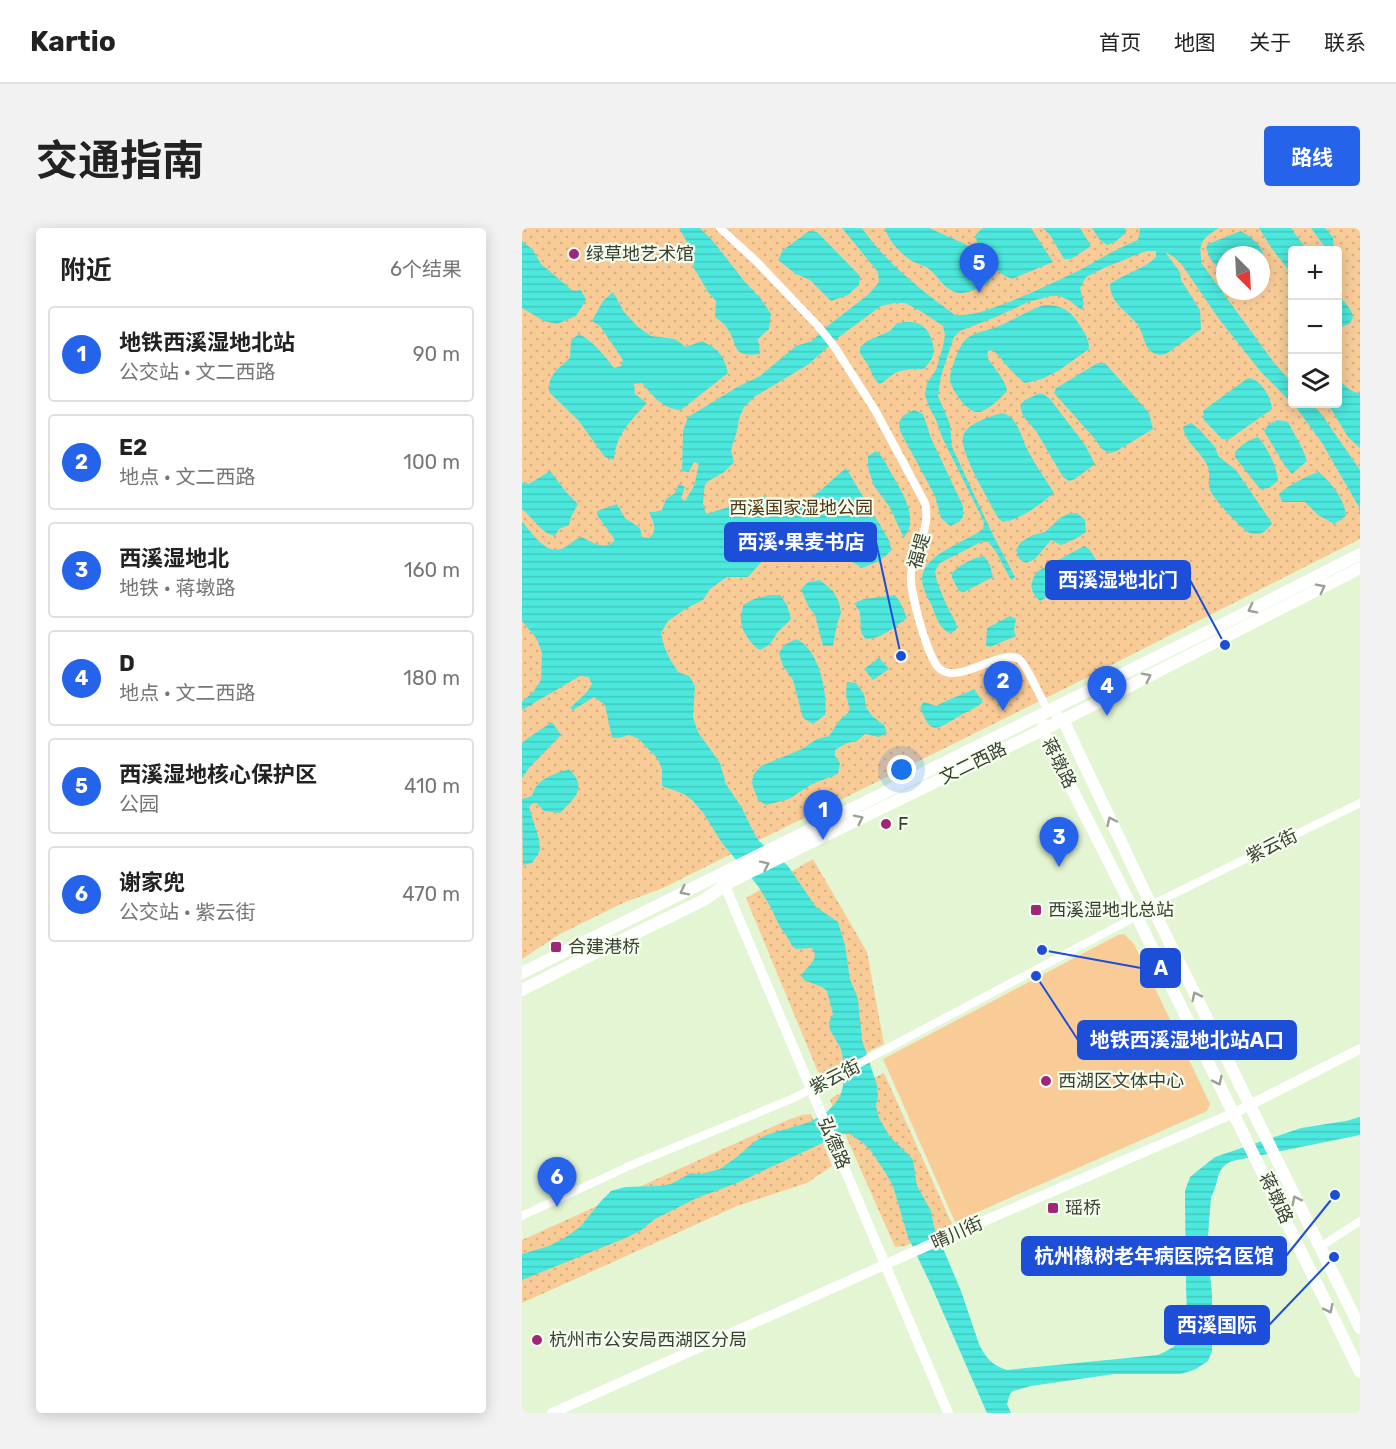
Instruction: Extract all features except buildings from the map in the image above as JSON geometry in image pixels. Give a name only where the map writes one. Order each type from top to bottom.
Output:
[{"type":"main road","name":"文二西路","points":[[740,871],[778,845],[1360,554]]},
{"type":"main road","name":"文二西路","points":[[522,973],[722,879],[788,854],[1063,720],[1360,568]]},
{"type":"main road","name":"蒋墩路","points":[[1360,1328],[1151,905],[1063,720],[1048,711],[1042,730],[1137,916],[1360,1372]]},
{"type":"main road","name":"文二西路","points":[[522,990],[704,900],[722,879]]},
{"type":"street","name":"福堤","points":[[720,228],[757,262],[834,346],[875,410],[925,503],[926,528],[911,575],[913,597],[936,666],[943,672],[954,675],[1009,657],[1018,659],[1026,668],[1048,711]]},
{"type":"street","name":"紫云街","points":[[1151,905],[1360,803]]},
{"type":"street","name":"弘德路","points":[[722,879],[948,1413]]},
{"type":"street","name":"紫云街","points":[[522,1216],[629,1166],[794,1098],[1137,916]]},
{"type":"street","name":"晴川街","points":[[552,1413],[947,1237],[1234,1113],[1360,1049]]},
{"type":"street","points":[[1320,1247],[1360,1221]]},
{"type":"green space","name":"西溪国家湿地公园","points":[[522,228],[1360,228],[1360,539],[663,888],[623,903],[560,934],[522,959]]},
{"type":"green space","points":[[813,859],[867,952],[884,1044],[823,1074],[818,1072],[746,898]]},
{"type":"green space","name":"西湖区文体中心","points":[[1124,934],[1134,944],[1210,1104],[1207,1111],[955,1222],[883,1059],[1118,935]]},
{"type":"green space","points":[[884,1073],[952,1224],[905,1246],[895,1247],[830,1100]]},
{"type":"green space","points":[[811,1114],[832,1166],[807,1183],[737,1206],[522,1303],[522,1240],[783,1122]]},
{"type":"water","points":[[679,228],[700,228],[761,299],[771,314],[769,329],[758,339],[760,354],[750,355],[739,352],[730,333],[715,317],[716,301],[694,268],[692,251]]},
{"type":"water","points":[[842,228],[862,228],[882,253],[930,296],[955,315],[968,315],[1004,304],[1080,270],[1138,240],[1139,228],[1219,228],[1202,242],[1200,251],[1202,264],[1216,283],[1216,300],[1228,300],[1288,378],[1288,399],[1261,372],[1219,319],[1182,265],[1165,252],[1180,272],[1181,280],[1200,310],[1201,329],[1166,354],[1157,355],[1149,350],[1135,321],[1113,297],[1110,284],[1151,261],[1156,257],[1156,251],[1146,251],[1086,277],[1080,288],[1084,304],[1081,310],[1069,300],[1051,296],[1028,302],[960,331],[954,337],[941,376],[938,396],[950,424],[952,447],[1015,577],[1011,580],[995,550],[988,542],[981,542],[940,563],[935,571],[937,582],[957,627],[955,631],[949,633],[938,621],[924,589],[922,579],[924,570],[937,556],[983,529],[984,522],[942,437],[925,395],[927,383],[936,370],[943,346],[945,335],[943,326],[905,303],[881,306],[839,337],[809,364],[754,397],[744,407],[731,450],[734,462],[724,472],[705,483],[703,503],[706,514],[765,496],[779,515],[792,515],[846,468],[890,542],[891,551],[879,561],[862,568],[829,548],[810,530],[800,526],[789,531],[787,545],[764,559],[748,577],[727,577],[710,589],[703,600],[668,621],[661,633],[664,646],[678,672],[689,676],[695,686],[693,717],[698,732],[720,763],[726,784],[742,808],[759,841],[788,866],[816,907],[838,922],[845,945],[850,979],[858,999],[862,1040],[877,1085],[876,1106],[879,1118],[890,1137],[913,1160],[917,1186],[931,1211],[934,1227],[961,1291],[979,1344],[994,1363],[1007,1370],[1158,1355],[1172,1348],[1183,1336],[1186,1324],[1185,1191],[1190,1177],[1215,1157],[1301,1128],[1360,1117],[1360,1135],[1232,1161],[1222,1168],[1211,1197],[1206,1262],[1212,1294],[1212,1351],[1208,1361],[1196,1369],[1181,1374],[1114,1374],[1031,1386],[1010,1394],[1007,1404],[1011,1413],[987,1413],[908,1237],[893,1186],[871,1151],[850,1134],[842,1134],[737,1183],[697,1198],[655,1219],[628,1237],[522,1280],[522,1254],[549,1246],[566,1237],[580,1227],[611,1191],[625,1187],[671,1184],[691,1173],[701,1174],[720,1169],[766,1135],[810,1122],[828,1111],[841,1094],[843,1059],[841,1049],[830,1030],[829,1022],[833,1014],[827,991],[804,980],[801,976],[814,960],[812,948],[796,949],[792,946],[758,886],[722,843],[704,814],[684,794],[662,786],[662,769],[657,758],[639,739],[629,735],[612,738],[605,705],[594,697],[573,710],[570,708],[592,684],[589,677],[580,676],[522,710],[522,702],[534,691],[541,680],[542,653],[537,639],[522,621],[522,522],[539,541],[555,550],[582,537],[599,545],[608,545],[615,540],[597,515],[597,511],[617,504],[625,518],[640,528],[642,537],[650,538],[654,528],[649,512],[662,510],[666,499],[675,493],[679,484],[685,487],[681,498],[685,501],[694,486],[699,464],[694,462],[689,472],[682,471],[683,431],[688,417],[760,376],[796,346],[812,341],[869,294],[879,282],[878,272]]},
{"type":"water","points":[[885,228],[929,228],[965,244],[985,268],[990,282],[967,292],[959,293],[950,290],[929,269],[912,261],[899,251]]},
{"type":"water","points":[[983,228],[1031,228],[1053,262],[1012,279],[1005,276],[991,264],[980,249],[976,234]]},
{"type":"water","points":[[1043,228],[1080,228],[1091,246],[1071,259],[1064,259],[1050,235]]},
{"type":"water","points":[[1092,228],[1125,228],[1126,233],[1107,245],[1100,240]]},
{"type":"water","points":[[1259,228],[1291,228],[1304,246],[1288,246],[1288,269]]},
{"type":"water","points":[[1311,228],[1325,228],[1333,237],[1334,246],[1324,246]]},
{"type":"water","points":[[809,231],[817,232],[860,276],[859,285],[848,295],[831,301],[810,280],[796,274],[778,260],[783,250]]},
{"type":"water","points":[[1241,231],[1259,246],[1216,246],[1216,265],[1206,248],[1208,244]]},
{"type":"water","points":[[522,241],[533,250],[541,264],[573,291],[581,290],[586,300],[576,316],[557,324],[544,321],[522,308]]},
{"type":"water","points":[[613,292],[624,312],[638,327],[651,336],[675,339],[686,347],[702,341],[720,353],[728,373],[681,410],[664,404],[654,397],[642,383],[634,384],[635,394],[647,403],[621,436],[614,460],[605,457],[578,420],[549,392],[552,376],[570,358],[571,340],[579,334],[594,345],[614,368],[621,366],[623,360],[600,326],[592,321],[603,301]]},
{"type":"water","points":[[1342,299],[1352,314],[1353,318],[1349,324],[1342,327]]},
{"type":"water","points":[[1044,305],[1056,306],[1070,313],[1086,335],[1089,349],[1058,371],[1042,379],[1025,383],[993,350],[988,351],[987,357],[1002,378],[1007,391],[986,409],[978,412],[969,409],[956,394],[950,379],[955,359],[965,340]]},
{"type":"water","points":[[897,323],[918,323],[924,327],[933,344],[933,356],[924,369],[899,372],[879,384],[860,353],[860,347],[867,341],[890,331]]},
{"type":"water","points":[[1098,363],[1105,363],[1149,413],[1153,429],[1115,452],[1108,453],[1101,448],[1054,393],[1056,388]]},
{"type":"water","points":[[1248,378],[1253,379],[1264,389],[1270,399],[1272,409],[1228,440],[1222,439],[1204,420],[1203,411]]},
{"type":"water","points":[[1342,383],[1350,390],[1360,394],[1360,448],[1348,437],[1329,408],[1342,408]]},
{"type":"water","points":[[1038,394],[1043,394],[1050,399],[1085,445],[1095,464],[1075,479],[1069,481],[1063,477],[1036,431],[1023,416],[1020,405]]},
{"type":"water","points":[[1296,408],[1316,408],[1360,470],[1360,515],[1359,507],[1322,443]]},
{"type":"water","points":[[914,410],[923,414],[931,438],[963,506],[963,517],[959,522],[950,526],[941,518],[935,496],[900,431],[899,422],[904,415]]},
{"type":"water","points":[[1003,413],[1015,422],[1029,453],[1054,493],[1024,515],[1003,522],[998,518],[970,465],[963,436],[965,431],[974,424]]},
{"type":"water","points":[[1278,420],[1288,422],[1307,461],[1292,474],[1264,431],[1269,424]]},
{"type":"water","points":[[1191,423],[1215,447],[1219,457],[1236,470],[1272,523],[1264,532],[1249,533],[1212,494],[1209,487],[1208,467],[1184,433],[1183,427]]},
{"type":"water","points":[[1258,437],[1276,469],[1278,481],[1269,488],[1260,489],[1235,457],[1235,452],[1240,447]]},
{"type":"water","points":[[876,451],[884,460],[907,503],[910,525],[904,538],[889,506],[874,486],[868,468],[868,456]]},
{"type":"water","points":[[550,471],[578,504],[569,525],[559,529],[555,536],[541,529],[522,509],[522,481],[529,484]]},
{"type":"water","points":[[1319,472],[1337,492],[1345,510],[1346,516],[1334,524],[1318,515],[1305,502],[1282,502],[1279,494],[1298,481]]},
{"type":"water","points":[[1077,513],[1085,520],[1086,532],[1061,545],[1051,540],[1035,559],[1026,563],[1019,559],[1016,550],[1021,542],[1033,535],[1045,532],[1060,518]]},
{"type":"water","points":[[1084,546],[1089,549],[1101,567],[1040,601],[1031,586],[1038,571]]},
{"type":"water","points":[[984,556],[990,565],[993,577],[964,592],[959,591],[952,578],[952,573],[967,562]]},
{"type":"water","points":[[820,580],[833,591],[839,602],[841,613],[833,646],[823,646],[815,615],[808,606],[801,589],[808,582]]},
{"type":"water","points":[[780,595],[787,605],[791,619],[767,646],[760,650],[746,635],[741,614],[743,605],[754,599]]},
{"type":"water","points":[[895,595],[907,618],[883,635],[866,639],[861,633],[860,612],[854,603],[864,599]]},
{"type":"water","points":[[1010,616],[1016,619],[1014,630],[1016,636],[990,647],[986,645],[987,628]]},
{"type":"water","points":[[796,639],[810,650],[824,687],[825,715],[813,724],[803,718],[793,680],[783,666],[779,653],[784,645]]},
{"type":"water","points":[[879,658],[889,669],[873,680],[864,669]]},
{"type":"water","points":[[847,682],[856,683],[864,694],[866,707],[872,716],[884,725],[887,733],[879,737],[865,734],[857,741],[847,743],[835,750],[835,756],[840,763],[838,774],[812,784],[789,799],[766,805],[758,800],[752,784],[753,775],[761,766],[802,749],[817,739],[829,736],[839,721],[850,711],[846,695]]},
{"type":"water","points":[[974,689],[983,702],[939,727],[934,728],[927,723],[920,707],[924,702],[937,706]]},
{"type":"water","points":[[552,722],[561,735],[522,778],[522,743]]},
{"type":"water","points":[[569,769],[578,782],[577,792],[560,813],[544,811],[536,803],[529,807],[539,839],[540,851],[532,863],[523,865],[522,799],[532,796],[537,785],[546,778]]},
{"type":"place","name":"绿草地艺术馆","points":[[574,254]]},
{"type":"place","name":"西溪湿地核心保护区","points":[[979,293]]},
{"type":"place","name":"西溪湿地北门","points":[[1225,645]]},
{"type":"place","name":"西溪·果麦书店","points":[[901,656]]},
{"type":"place","name":"E2","points":[[1003,711]]},
{"type":"place","name":"D","points":[[1107,716]]},
{"type":"place","name":"F","points":[[886,824]]},
{"type":"place","name":"地铁西溪湿地北站","points":[[823,840]]},
{"type":"place","name":"西溪湿地北","points":[[1059,867]]},
{"type":"place","name":"西溪湿地北总站","points":[[1036,910]]},
{"type":"place","name":"合建港桥","points":[[556,947]]},
{"type":"place","name":"A","points":[[1042,950]]},
{"type":"place","name":"地铁西溪湿地北站A口","points":[[1036,976]]},
{"type":"place","name":"西湖区文体中心","points":[[1046,1081]]},
{"type":"place","name":"杭州橡树老年病医院名医馆","points":[[1335,1195]]},
{"type":"place","name":"谢家兜","points":[[557,1207]]},
{"type":"place","name":"瑶桥","points":[[1053,1208]]},
{"type":"place","name":"西溪国际","points":[[1334,1257]]},
{"type":"place","name":"杭州市公安局西湖区分局","points":[[537,1340]]}]
